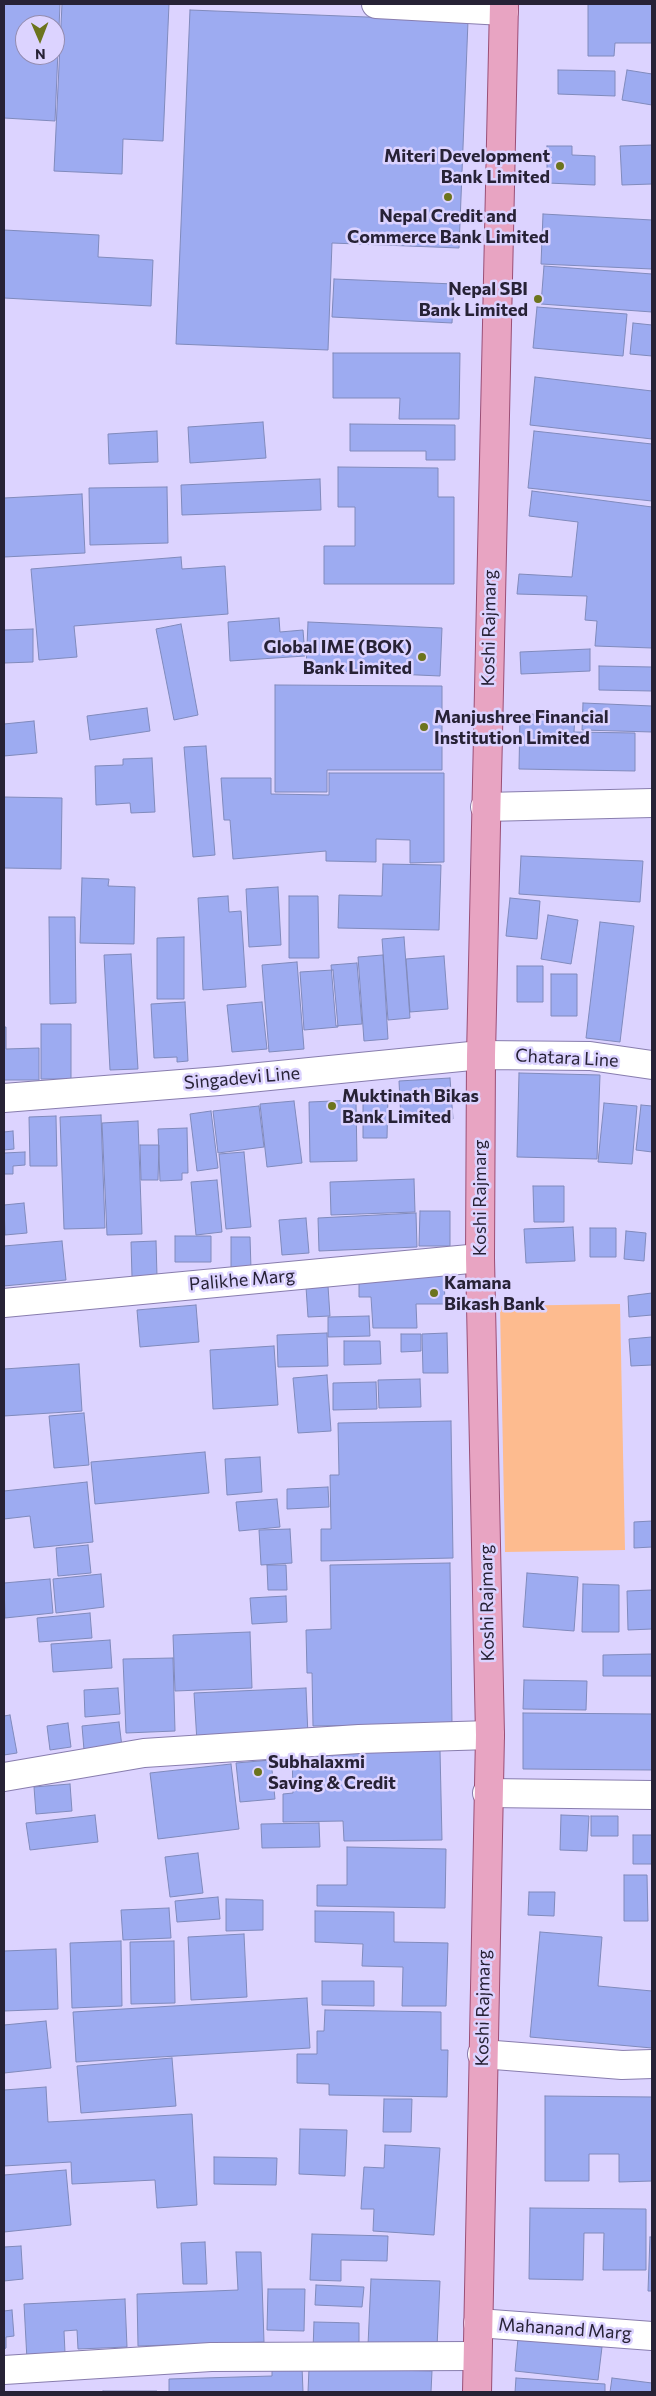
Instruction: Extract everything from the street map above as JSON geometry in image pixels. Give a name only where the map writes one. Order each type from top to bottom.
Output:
[{"type":"main road","name":"Koshi Rajmarg","points":[[477,2392],[487,1793],[490,1735],[480,1258],[481,1055],[504,7]]},
{"type":"street","points":[[376,4],[504,7]]},
{"type":"street","points":[[485,807],[652,803]]},
{"type":"street","name":"Chatara Line","points":[[481,1055],[590,1056],[652,1065]]},
{"type":"street","name":"Singadevi Line","points":[[4,1098],[219,1081],[481,1055]]},
{"type":"street","name":"Palikhe Marg","points":[[4,1303],[480,1258]]},
{"type":"street","points":[[4,1777],[144,1753],[359,1739],[490,1735]]},
{"type":"street","points":[[487,1793],[652,1795]]},
{"type":"street","points":[[482,2054],[622,2065],[652,2064]]},
{"type":"street","name":"Mahanand Marg","points":[[478,2323],[652,2336]]},
{"type":"street","points":[[4,2370],[211,2357],[477,2356]]},
{"type":"shaded area","points":[[620,1304],[625,1550],[505,1552],[500,1306]]},
{"type":"building","points":[[4,4],[60,4],[60,15],[15,15],[15,65],[57,65],[55,121],[4,118]]},
{"type":"building","points":[[62,4],[169,4],[163,141],[123,139],[122,174],[54,171],[59,65],[65,65],[65,15],[61,15]]},
{"type":"building","points":[[588,4],[652,4],[652,43],[615,43],[614,56],[588,56]]},
{"type":"building","points":[[190,10],[468,21],[459,248],[332,243],[328,350],[176,344]]},
{"type":"building","points":[[558,70],[615,71],[615,96],[558,94]]},
{"type":"building","points":[[627,70],[652,74],[652,105],[622,100]]},
{"type":"building","points":[[652,145],[652,184],[622,185],[620,146]]},
{"type":"building","points":[[547,146],[572,146],[572,155],[595,156],[595,185],[547,183]]},
{"type":"building","points":[[543,214],[652,220],[652,269],[541,264]]},
{"type":"building","points":[[4,230],[99,235],[98,257],[153,260],[151,306],[4,298]]},
{"type":"building","points":[[544,266],[652,274],[652,312],[541,304]]},
{"type":"building","points":[[334,279],[454,284],[452,323],[332,317]]},
{"type":"building","points":[[537,307],[627,314],[623,356],[533,348]]},
{"type":"building","points":[[633,323],[652,325],[652,356],[630,354]]},
{"type":"building","points":[[333,353],[460,353],[459,419],[399,419],[400,398],[333,398]]},
{"type":"building","points":[[535,377],[652,391],[652,439],[530,425]]},
{"type":"building","points":[[263,422],[266,458],[190,463],[188,427]]},
{"type":"building","points":[[350,424],[455,425],[455,460],[426,460],[426,451],[350,451]]},
{"type":"building","points":[[157,431],[158,462],[109,464],[108,434]]},
{"type":"building","points":[[534,431],[652,444],[652,501],[528,488]]},
{"type":"building","points":[[338,467],[438,468],[438,497],[454,497],[454,584],[324,584],[324,546],[355,546],[355,507],[338,507]]},
{"type":"building","points":[[320,479],[321,510],[182,515],[181,485]]},
{"type":"building","points":[[167,487],[168,543],[90,545],[89,488]]},
{"type":"building","points":[[532,491],[652,507],[652,648],[595,646],[597,621],[585,620],[587,596],[517,594],[519,574],[572,577],[578,522],[529,516]]},
{"type":"building","points":[[82,494],[85,553],[4,557],[4,498]]},
{"type":"building","points":[[181,557],[182,569],[225,566],[228,614],[74,626],[77,657],[39,660],[31,569]]},
{"type":"building","points":[[279,618],[280,632],[303,630],[305,656],[230,661],[228,622]]},
{"type":"building","points":[[308,622],[442,628],[440,676],[306,670]]},
{"type":"building","points":[[181,624],[198,715],[174,720],[156,629]]},
{"type":"building","points":[[33,629],[33,662],[4,663],[4,630]]},
{"type":"building","points":[[590,649],[590,671],[521,674],[520,652]]},
{"type":"building","points":[[599,666],[652,667],[652,691],[599,690]]},
{"type":"building","points":[[275,685],[442,686],[442,770],[327,770],[327,792],[275,792]]},
{"type":"building","points":[[583,703],[652,706],[652,732],[582,730]]},
{"type":"building","points":[[147,708],[150,731],[90,740],[87,716]]},
{"type":"building","points":[[520,714],[575,715],[574,732],[635,733],[635,771],[519,769]]},
{"type":"building","points":[[34,721],[37,753],[4,756],[4,724]]},
{"type":"building","points":[[206,746],[215,855],[193,857],[184,747]]},
{"type":"building","points":[[152,758],[155,812],[131,813],[130,803],[96,805],[95,766],[123,765],[123,759]]},
{"type":"building","points":[[329,773],[444,773],[444,862],[410,863],[410,840],[376,839],[376,862],[326,861],[326,851],[233,859],[230,820],[224,820],[221,778],[271,778],[271,794],[329,795]]},
{"type":"building","points":[[4,797],[62,798],[61,869],[4,868]]},
{"type":"building","points":[[521,856],[643,861],[640,902],[519,894]]},
{"type":"building","points":[[383,864],[441,865],[439,930],[338,928],[339,895],[382,896]]},
{"type":"building","points":[[82,878],[109,879],[108,886],[135,887],[134,944],[80,943]]},
{"type":"building","points":[[278,887],[281,945],[249,947],[246,889]]},
{"type":"building","points":[[228,896],[229,912],[241,911],[246,987],[203,990],[198,898]]},
{"type":"building","points":[[289,896],[318,896],[319,958],[289,958]]},
{"type":"building","points":[[510,898],[540,901],[537,939],[506,936]]},
{"type":"building","points":[[548,915],[578,920],[571,964],[541,959]]},
{"type":"building","points":[[49,917],[75,917],[76,1003],[50,1004]]},
{"type":"building","points":[[600,922],[634,926],[620,1042],[586,1038]]},
{"type":"building","points":[[184,937],[184,999],[157,999],[157,938]]},
{"type":"building","points":[[404,937],[410,1018],[388,1020],[382,939]]},
{"type":"building","points":[[131,954],[138,1069],[110,1070],[104,955]]},
{"type":"building","points":[[383,955],[388,1039],[364,1041],[358,957]]},
{"type":"building","points":[[444,956],[448,1009],[410,1012],[406,959]]},
{"type":"building","points":[[297,962],[304,1049],[269,1052],[262,965]]},
{"type":"building","points":[[357,963],[362,1024],[336,1026],[331,965]]},
{"type":"building","points":[[517,966],[543,966],[543,1002],[517,1002]]},
{"type":"building","points":[[333,970],[338,1027],[304,1030],[300,972]]},
{"type":"building","points":[[551,974],[577,974],[577,1016],[551,1016]]},
{"type":"building","points":[[185,1002],[188,1061],[177,1062],[177,1057],[154,1058],[151,1004]]},
{"type":"building","points":[[262,1002],[267,1049],[232,1052],[227,1005]]},
{"type":"building","points":[[41,1024],[71,1024],[71,1079],[41,1079]]},
{"type":"building","points":[[4,1027],[6,1027],[6,1049],[39,1048],[39,1080],[4,1080]]},
{"type":"building","points":[[519,1073],[600,1075],[597,1159],[517,1157]]},
{"type":"building","points":[[450,1078],[453,1119],[401,1121],[399,1081]]},
{"type":"building","points":[[363,1097],[388,1097],[387,1138],[363,1138]]},
{"type":"building","points":[[356,1100],[357,1161],[310,1162],[309,1102]]},
{"type":"building","points":[[294,1101],[302,1163],[267,1167],[260,1104]]},
{"type":"building","points":[[604,1103],[637,1106],[632,1164],[598,1162]]},
{"type":"building","points":[[641,1105],[652,1106],[652,1152],[636,1150]]},
{"type":"building","points":[[259,1106],[264,1147],[218,1153],[213,1111]]},
{"type":"building","points":[[211,1111],[218,1168],[197,1171],[190,1114]]},
{"type":"building","points":[[101,1115],[105,1228],[64,1229],[60,1117]]},
{"type":"building","points":[[56,1116],[57,1166],[30,1166],[29,1117]]},
{"type":"building","points":[[138,1121],[142,1234],[107,1235],[102,1123]]},
{"type":"building","points":[[187,1128],[188,1173],[182,1173],[182,1180],[160,1181],[158,1129]]},
{"type":"building","points":[[13,1131],[14,1149],[4,1150],[4,1132]]},
{"type":"building","points":[[140,1145],[159,1145],[158,1180],[141,1180]]},
{"type":"building","points":[[25,1152],[25,1165],[13,1166],[13,1174],[4,1174],[4,1153]]},
{"type":"building","points":[[244,1152],[251,1227],[226,1229],[219,1154]]},
{"type":"building","points":[[414,1179],[415,1212],[331,1215],[330,1182]]},
{"type":"building","points":[[217,1180],[222,1232],[196,1235],[191,1182]]},
{"type":"building","points":[[533,1186],[564,1186],[564,1222],[534,1222]]},
{"type":"building","points":[[24,1203],[27,1233],[5,1235],[4,1205]]},
{"type":"building","points":[[420,1211],[450,1211],[450,1246],[419,1246]]},
{"type":"building","points":[[416,1213],[417,1247],[319,1251],[318,1218]]},
{"type":"building","points":[[306,1218],[309,1253],[282,1255],[279,1220]]},
{"type":"building","points":[[573,1227],[575,1261],[526,1263],[524,1229]]},
{"type":"building","points":[[590,1228],[616,1228],[616,1257],[590,1257]]},
{"type":"building","points":[[626,1231],[646,1233],[644,1261],[624,1259]]},
{"type":"building","points":[[175,1236],[211,1236],[211,1262],[175,1262]]},
{"type":"building","points":[[231,1237],[250,1237],[251,1269],[231,1270]]},
{"type":"building","points":[[62,1241],[66,1280],[4,1286],[4,1246]]},
{"type":"building","points":[[156,1241],[157,1276],[132,1277],[131,1242]]},
{"type":"building","points":[[444,1273],[445,1304],[416,1304],[417,1328],[373,1328],[371,1297],[359,1297],[359,1275]]},
{"type":"building","points":[[328,1286],[330,1316],[308,1317],[306,1287]]},
{"type":"building","points":[[652,1293],[652,1315],[629,1317],[628,1296]]},
{"type":"building","points":[[196,1305],[199,1342],[140,1347],[137,1310]]},
{"type":"building","points":[[369,1316],[370,1336],[328,1337],[328,1317]]},
{"type":"building","points":[[327,1333],[328,1366],[278,1367],[277,1335]]},
{"type":"building","points":[[447,1333],[448,1373],[423,1373],[422,1334]]},
{"type":"building","points":[[401,1334],[421,1334],[421,1351],[401,1352]]},
{"type":"building","points":[[652,1337],[652,1365],[631,1366],[629,1339]]},
{"type":"building","points":[[344,1341],[380,1341],[381,1364],[344,1365]]},
{"type":"building","points":[[274,1346],[278,1405],[213,1409],[210,1350]]},
{"type":"building","points":[[79,1364],[82,1411],[4,1416],[4,1369]]},
{"type":"building","points":[[327,1375],[331,1431],[298,1433],[293,1378]]},
{"type":"building","points":[[420,1379],[421,1407],[379,1408],[378,1380]]},
{"type":"building","points":[[376,1382],[377,1409],[333,1410],[333,1383]]},
{"type":"building","points":[[84,1413],[89,1465],[54,1468],[49,1416]]},
{"type":"building","points":[[451,1421],[453,1558],[321,1561],[321,1529],[331,1529],[330,1475],[339,1475],[338,1423]]},
{"type":"building","points":[[205,1452],[209,1493],[95,1504],[91,1462]]},
{"type":"building","points":[[260,1457],[262,1492],[227,1495],[225,1459]]},
{"type":"building","points":[[87,1482],[93,1542],[34,1548],[30,1516],[4,1519],[4,1491]]},
{"type":"building","points":[[328,1487],[329,1507],[287,1509],[287,1489]]},
{"type":"building","points":[[277,1499],[280,1527],[239,1531],[236,1502]]},
{"type":"building","points":[[652,1521],[652,1547],[634,1548],[634,1522]]},
{"type":"building","points":[[290,1529],[292,1563],[261,1565],[259,1530]]},
{"type":"building","points":[[88,1545],[91,1573],[58,1576],[56,1548]]},
{"type":"building","points":[[450,1563],[452,1724],[313,1726],[312,1673],[307,1673],[306,1630],[331,1629],[330,1565]]},
{"type":"building","points":[[267,1565],[286,1565],[287,1590],[268,1590]]},
{"type":"building","points":[[527,1573],[578,1577],[574,1631],[523,1627]]},
{"type":"building","points":[[101,1574],[104,1607],[56,1613],[53,1579]]},
{"type":"building","points":[[50,1579],[53,1613],[5,1618],[4,1583]]},
{"type":"building","points":[[583,1584],[619,1585],[619,1632],[582,1632]]},
{"type":"building","points":[[652,1590],[652,1629],[628,1630],[627,1591]]},
{"type":"building","points":[[286,1596],[287,1622],[252,1624],[250,1598]]},
{"type":"building","points":[[90,1613],[92,1638],[39,1642],[37,1618]]},
{"type":"building","points":[[250,1632],[252,1688],[175,1691],[173,1635]]},
{"type":"building","points":[[110,1640],[112,1668],[53,1672],[51,1644]]},
{"type":"building","points":[[652,1654],[652,1676],[603,1676],[603,1655]]},
{"type":"building","points":[[173,1658],[175,1731],[126,1733],[123,1659]]},
{"type":"building","points":[[524,1680],[587,1681],[586,1710],[523,1709]]},
{"type":"building","points":[[118,1688],[120,1714],[85,1717],[84,1690]]},
{"type":"building","points":[[306,1688],[308,1736],[197,1742],[194,1693]]},
{"type":"building","points":[[523,1713],[652,1714],[652,1770],[523,1769]]},
{"type":"building","points":[[10,1715],[17,1753],[4,1755],[4,1716]]},
{"type":"building","points":[[119,1722],[122,1747],[84,1750],[82,1726]]},
{"type":"building","points":[[68,1723],[71,1747],[50,1750],[47,1726]]},
{"type":"building","points":[[440,1750],[442,1840],[344,1841],[343,1821],[283,1822],[283,1794],[293,1793],[292,1753]]},
{"type":"building","points":[[271,1760],[275,1799],[240,1802],[236,1763]]},
{"type":"building","points":[[231,1764],[239,1829],[158,1839],[150,1773]]},
{"type":"building","points":[[70,1784],[72,1811],[36,1814],[34,1787]]},
{"type":"building","points":[[95,1815],[98,1842],[30,1850],[26,1823]]},
{"type":"building","points":[[561,1815],[589,1816],[587,1851],[560,1850]]},
{"type":"building","points":[[591,1816],[618,1816],[618,1836],[591,1836]]},
{"type":"building","points":[[319,1823],[320,1847],[262,1848],[261,1824]]},
{"type":"building","points":[[633,1835],[652,1835],[652,1864],[633,1864]]},
{"type":"building","points":[[347,1847],[446,1849],[445,1908],[317,1906],[317,1885],[347,1885]]},
{"type":"building","points":[[198,1853],[203,1893],[170,1897],[165,1857]]},
{"type":"building","points":[[624,1875],[647,1875],[648,1921],[624,1921]]},
{"type":"building","points":[[529,1892],[555,1892],[554,1916],[528,1915]]},
{"type":"building","points":[[218,1897],[220,1919],[177,1922],[175,1901]]},
{"type":"building","points":[[226,1899],[263,1900],[263,1930],[226,1931]]},
{"type":"building","points":[[169,1908],[171,1938],[123,1940],[121,1910]]},
{"type":"building","points":[[315,1911],[394,1912],[394,1942],[448,1943],[446,2006],[402,2006],[403,1967],[362,1966],[363,1944],[315,1942]]},
{"type":"building","points":[[540,1932],[602,1937],[598,1986],[652,1991],[652,2048],[530,2037]]},
{"type":"building","points":[[244,1934],[247,1997],[191,2000],[188,1937]]},
{"type":"building","points":[[121,1941],[122,2006],[72,2008],[70,1943]]},
{"type":"building","points":[[174,1941],[175,2003],[131,2004],[130,1942]]},
{"type":"building","points":[[56,1949],[58,2009],[4,2011],[4,1951]]},
{"type":"building","points":[[322,1981],[374,1981],[374,2006],[322,2005]]},
{"type":"building","points":[[307,1998],[310,2048],[76,2062],[73,2012]]},
{"type":"building","points":[[325,2010],[441,2012],[441,2050],[448,2050],[447,2097],[329,2095],[329,2084],[297,2083],[297,2054],[317,2054],[317,2031],[324,2031]]},
{"type":"building","points":[[46,2021],[51,2068],[4,2073],[4,2025]]},
{"type":"building","points":[[172,2058],[176,2106],[81,2113],[77,2066]]},
{"type":"building","points":[[46,2087],[48,2122],[192,2114],[197,2205],[157,2208],[155,2180],[72,2184],[71,2162],[4,2166],[4,2090]]},
{"type":"building","points":[[545,2096],[652,2097],[652,2181],[619,2182],[619,2154],[589,2154],[589,2181],[545,2181]]},
{"type":"building","points":[[384,2099],[412,2099],[411,2132],[383,2132]]},
{"type":"building","points":[[300,2129],[347,2130],[345,2176],[299,2174]]},
{"type":"building","points":[[385,2145],[440,2148],[434,2235],[373,2231],[374,2209],[361,2209],[364,2167],[384,2168]]},
{"type":"building","points":[[214,2157],[277,2158],[276,2185],[214,2184]]},
{"type":"building","points":[[66,2170],[71,2225],[4,2232],[4,2175]]},
{"type":"building","points":[[530,2208],[646,2209],[646,2270],[603,2270],[604,2233],[584,2233],[583,2280],[529,2279]]},
{"type":"building","points":[[312,2234],[388,2236],[387,2261],[341,2260],[341,2281],[310,2280]]},
{"type":"building","points":[[650,2237],[652,2237],[652,2291],[648,2291]]},
{"type":"building","points":[[205,2242],[207,2284],[183,2284],[181,2243]]},
{"type":"building","points":[[21,2246],[23,2279],[4,2281],[4,2247]]},
{"type":"building","points":[[236,2252],[261,2252],[264,2342],[138,2346],[137,2294],[238,2290]]},
{"type":"building","points":[[371,2279],[440,2281],[437,2347],[368,2345]]},
{"type":"building","points":[[316,2285],[364,2287],[362,2307],[315,2305]]},
{"type":"building","points":[[268,2289],[305,2289],[304,2331],[267,2330]]},
{"type":"building","points":[[125,2299],[127,2347],[78,2349],[77,2330],[64,2331],[65,2353],[27,2360],[24,2304]]},
{"type":"building","points":[[12,2310],[14,2336],[6,2337],[6,2348],[4,2349],[4,2311]]},
{"type":"building","points":[[314,2322],[359,2323],[359,2351],[313,2350]]},
{"type":"building","points":[[518,2338],[602,2347],[598,2380],[515,2371]]},
{"type":"building","points":[[272,2366],[302,2366],[303,2392],[169,2392],[169,2379],[272,2376]]},
{"type":"building","points":[[309,2368],[432,2371],[431,2392],[308,2392]]},
{"type":"building","points":[[516,2378],[605,2384],[605,2392],[515,2392]]},
{"type":"building","points":[[612,2378],[652,2383],[652,2392],[610,2392]]},
{"type":"building","points":[[157,2391],[157,2392],[103,2392]]},
{"type":"place","name":"Miteri Development Bank Limited","points":[[560,166]]},
{"type":"place","name":"Nepal Credit and Commerce Bank Limited","points":[[448,197]]},
{"type":"place","name":"Nepal SBI Bank Limited","points":[[538,299]]},
{"type":"place","name":"Global IME (BOK) Bank Limited","points":[[422,657]]},
{"type":"place","name":"Manjushree Financial Institution Limited","points":[[424,727]]},
{"type":"place","name":"Muktinath Bikas Bank Limited","points":[[332,1106]]},
{"type":"place","name":"Kamana Bikash Bank","points":[[434,1293]]},
{"type":"place","name":"Subhalaxmi Saving & Credit","points":[[258,1772]]}]
